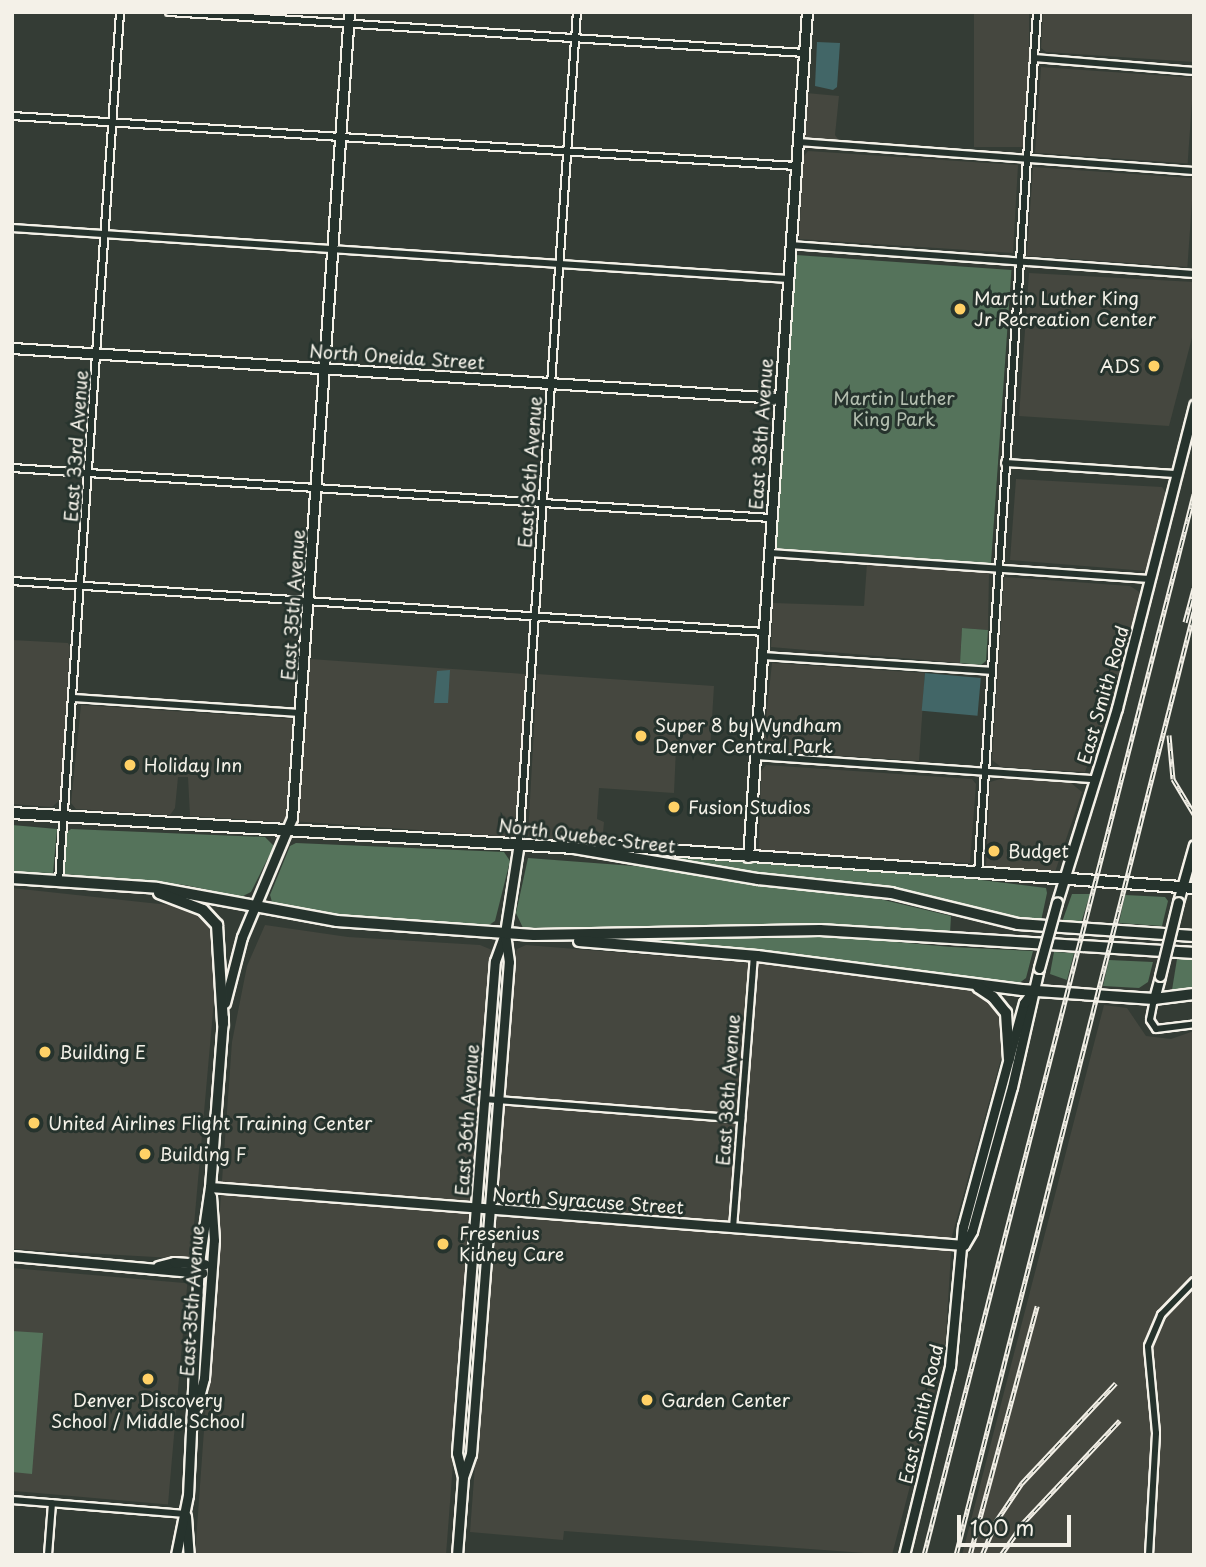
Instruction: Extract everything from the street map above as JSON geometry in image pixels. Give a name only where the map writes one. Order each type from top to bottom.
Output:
[{"type":"main road","name":"North Quebec Street","points":[[12,813],[574,848],[758,879],[891,893],[1018,924],[1194,936]]},
{"type":"main road","points":[[574,848],[607,845],[748,858],[1188,888]]},
{"type":"main road","points":[[12,878],[143,887],[337,921],[754,955],[1033,991],[1154,999],[1194,995]]},
{"type":"main road","points":[[143,887],[203,910],[216,925],[223,1024]]},
{"type":"main road","points":[[534,935],[820,930],[1194,953]]},
{"type":"main road","points":[[969,984],[993,996],[1006,1013],[1009,1059]]},
{"type":"street","name":"East 33rd Avenue","points":[[59,881],[120,12]]},
{"type":"street","points":[[169,12],[801,53]]},
{"type":"street","name":"East 35th Avenue","points":[[176,1555],[186,1514],[194,1415],[192,1375],[199,1268],[210,1187],[223,1024],[231,971],[254,907],[288,830],[301,713],[349,12]]},
{"type":"street","name":"East 36th Avenue","points":[[463,1477],[457,1453],[484,1099],[495,961],[505,933],[519,843],[578,12]]},
{"type":"street","name":"East 38th Avenue","points":[[748,858],[798,142],[801,53],[807,12]]},
{"type":"street","points":[[978,874],[1037,12]]},
{"type":"street","points":[[1034,58],[1194,71]]},
{"type":"street","points":[[12,116],[796,166]]},
{"type":"street","points":[[798,142],[1194,171]]},
{"type":"street","points":[[12,228],[788,279]]},
{"type":"street","points":[[790,245],[1194,274]]},
{"type":"street","name":"North Oneida Street","points":[[12,348],[779,398]]},
{"type":"street","name":"East Smith Road","points":[[964,1245],[972,1231],[1012,1087],[1039,968],[1063,880],[1096,779],[1194,405]]},
{"type":"street","points":[[1005,463],[1177,474]]},
{"type":"street","points":[[12,468],[772,517]]},
{"type":"street","points":[[769,553],[1150,579]]},
{"type":"street","points":[[12,581],[764,632]]},
{"type":"street","points":[[762,656],[991,671]]},
{"type":"street","points":[[73,698],[301,713]]},
{"type":"street","points":[[755,756],[1096,779]]},
{"type":"street","points":[[1193,851],[1188,888],[1178,902],[1150,1020],[1161,1031],[1194,1024]]},
{"type":"street","name":"East 36th Avenue","points":[[457,1555],[463,1477],[471,1454],[490,1209],[509,962],[505,933]]},
{"type":"street","name":"East 38th Avenue","points":[[733,1227],[754,955]]},
{"type":"street","name":"East Smith Road","points":[[903,1552],[949,1375],[966,1216],[1024,1003],[1033,991]]},
{"type":"street","points":[[484,1099],[741,1119]]},
{"type":"street","name":"East 35th Avenue","points":[[194,1415],[204,1378],[212,1269],[210,1187]]},
{"type":"street","name":"North Syracuse Street","points":[[210,1187],[964,1245]]},
{"type":"street","points":[[12,1256],[212,1269]]},
{"type":"street","points":[[1149,1555],[1156,1433],[1149,1339],[1161,1315],[1194,1281]]},
{"type":"street","points":[[12,1500],[186,1514]]},
{"type":"street","points":[[48,1555],[52,1503]]},
{"type":"street","name":"East 35th Avenue","points":[[186,1514],[190,1555]]},
{"type":"shaded area","points":[[974,12],[1029,12],[1029,147],[974,147]]},
{"type":"shaded area","points":[[1043,12],[1194,12],[1194,62],[1046,52],[1041,48]]},
{"type":"shaded area","points":[[1041,67],[1194,78],[1188,163],[1035,153]]},
{"type":"shaded area","points":[[806,93],[839,96],[835,135],[840,142],[805,138]]},
{"type":"shaded area","points":[[808,151],[1018,165],[1013,253],[799,239],[803,157]]},
{"type":"shaded area","points":[[1033,167],[1194,178],[1187,267],[1027,256]]},
{"type":"shaded area","points":[[1029,273],[1194,282],[1194,330],[1169,426],[1019,416]]},
{"type":"shaded area","points":[[1016,479],[1162,487],[1166,493],[1146,571],[1010,560]]},
{"type":"shaded area","points":[[867,563],[989,573],[988,630],[962,628],[960,663],[771,647],[773,603],[864,606]]},
{"type":"shaded area","points":[[1004,577],[1130,586],[1141,593],[1116,688],[1085,772],[1001,767],[992,760]]},
{"type":"shaded area","points":[[12,640],[68,643],[70,647],[60,800],[52,807],[12,804]]},
{"type":"shaded area","points":[[310,659],[526,674],[515,837],[299,822]]},
{"type":"shaded area","points":[[772,663],[925,673],[919,761],[767,751],[763,745]]},
{"type":"shaded area","points":[[537,674],[714,686],[710,751],[676,748],[674,793],[599,788],[597,819],[604,822],[602,844],[528,836]]},
{"type":"shaded area","points":[[81,705],[293,719],[288,816],[283,822],[190,816],[188,777],[178,777],[175,808],[170,815],[76,809],[71,803]]},
{"type":"shaded area","points":[[766,765],[972,779],[976,784],[970,863],[759,853],[761,771]]},
{"type":"shaded area","points":[[1007,777],[1071,783],[1082,792],[1055,872],[986,866],[990,782]]},
{"type":"shaded area","name":"United Airlines Flight Training Center","points":[[12,888],[187,907],[213,922],[218,955],[191,1259],[12,1249]]},
{"type":"shaded area","points":[[265,925],[348,937],[480,945],[492,950],[446,1555],[195,1555],[232,1042],[247,966]]},
{"type":"shaded area","points":[[526,945],[762,964],[972,989],[1003,1013],[1002,1055],[952,1236],[945,1352],[892,1555],[564,1531],[563,1540],[470,1532],[513,958],[517,949]]},
{"type":"shaded area","points":[[1104,1005],[1127,1008],[1146,1036],[1171,1039],[1194,1031],[1194,1555],[962,1555]]},
{"type":"shaded area","points":[[12,1268],[187,1283],[168,1504],[12,1491]]},
{"type":"green space","name":"Martin Luther King Park","points":[[796,255],[1011,270],[991,563],[775,548]]},
{"type":"green space","points":[[962,628],[988,630],[986,661],[981,665],[960,663]]},
{"type":"green space","points":[[12,825],[57,829],[53,873],[12,872]]},
{"type":"green space","points":[[71,829],[265,837],[274,846],[251,892],[241,897],[185,885],[64,874],[67,832]]},
{"type":"green space","points":[[296,843],[504,852],[510,861],[495,921],[489,925],[347,916],[272,902],[270,895],[290,846]]},
{"type":"green space","points":[[672,857],[973,879],[1046,888],[1047,893],[1041,921],[981,911],[894,887],[738,870]]},
{"type":"green space","points":[[528,858],[660,868],[745,884],[867,896],[951,916],[950,933],[808,924],[523,928],[516,913]]},
{"type":"green space","points":[[1072,894],[1090,894],[1081,923],[1062,922]]},
{"type":"green space","points":[[1125,895],[1165,897],[1168,901],[1162,926],[1119,923]]},
{"type":"green space","points":[[830,936],[1033,951],[1026,978],[1018,984],[627,940]]},
{"type":"green space","points":[[1054,952],[1074,953],[1067,980],[1050,974]]},
{"type":"green space","points":[[1177,959],[1194,959],[1194,989],[1172,990]]},
{"type":"green space","points":[[1109,960],[1153,962],[1148,982],[1139,988],[1103,986]]},
{"type":"green space","points":[[12,1331],[43,1333],[32,1474],[12,1472]]},
{"type":"water","points":[[817,42],[840,43],[837,87],[833,90],[815,86]]},
{"type":"water","points":[[450,670],[448,703],[434,703],[437,671]]},
{"type":"water","points":[[925,673],[981,678],[977,716],[922,711]]},
{"type":"railway","points":[[924,1555],[1194,494]]},
{"type":"railway","points":[[1185,622],[1194,588]]},
{"type":"railway","points":[[956,1555],[1194,612]]},
{"type":"railway","points":[[1169,735],[1173,779],[1194,814]]},
{"type":"railway","points":[[970,1555],[1037,1306]]},
{"type":"railway","points":[[982,1555],[997,1520],[1022,1483],[1116,1383]]},
{"type":"railway","points":[[1001,1555],[1023,1523],[1120,1420]]},
{"type":"place","name":"Martin Luther King Jr Recreation Center","points":[[960,309]]},
{"type":"place","name":"ADS","points":[[1154,366]]},
{"type":"place","name":"Super 8 by Wyndham Denver Central Park","points":[[641,736]]},
{"type":"place","name":"Holiday Inn","points":[[130,765]]},
{"type":"place","name":"Fusion Studios","points":[[674,807]]},
{"type":"place","name":"Budget","points":[[994,851]]},
{"type":"place","name":"Building E","points":[[45,1052]]},
{"type":"place","name":"United Airlines Flight Training Center","points":[[34,1123]]},
{"type":"place","name":"Building F","points":[[145,1154]]},
{"type":"place","name":"Fresenius Kidney Care","points":[[443,1244]]},
{"type":"place","name":"Denver Discovery School / Middle School","points":[[148,1379]]},
{"type":"place","name":"Garden Center","points":[[647,1400]]}]
